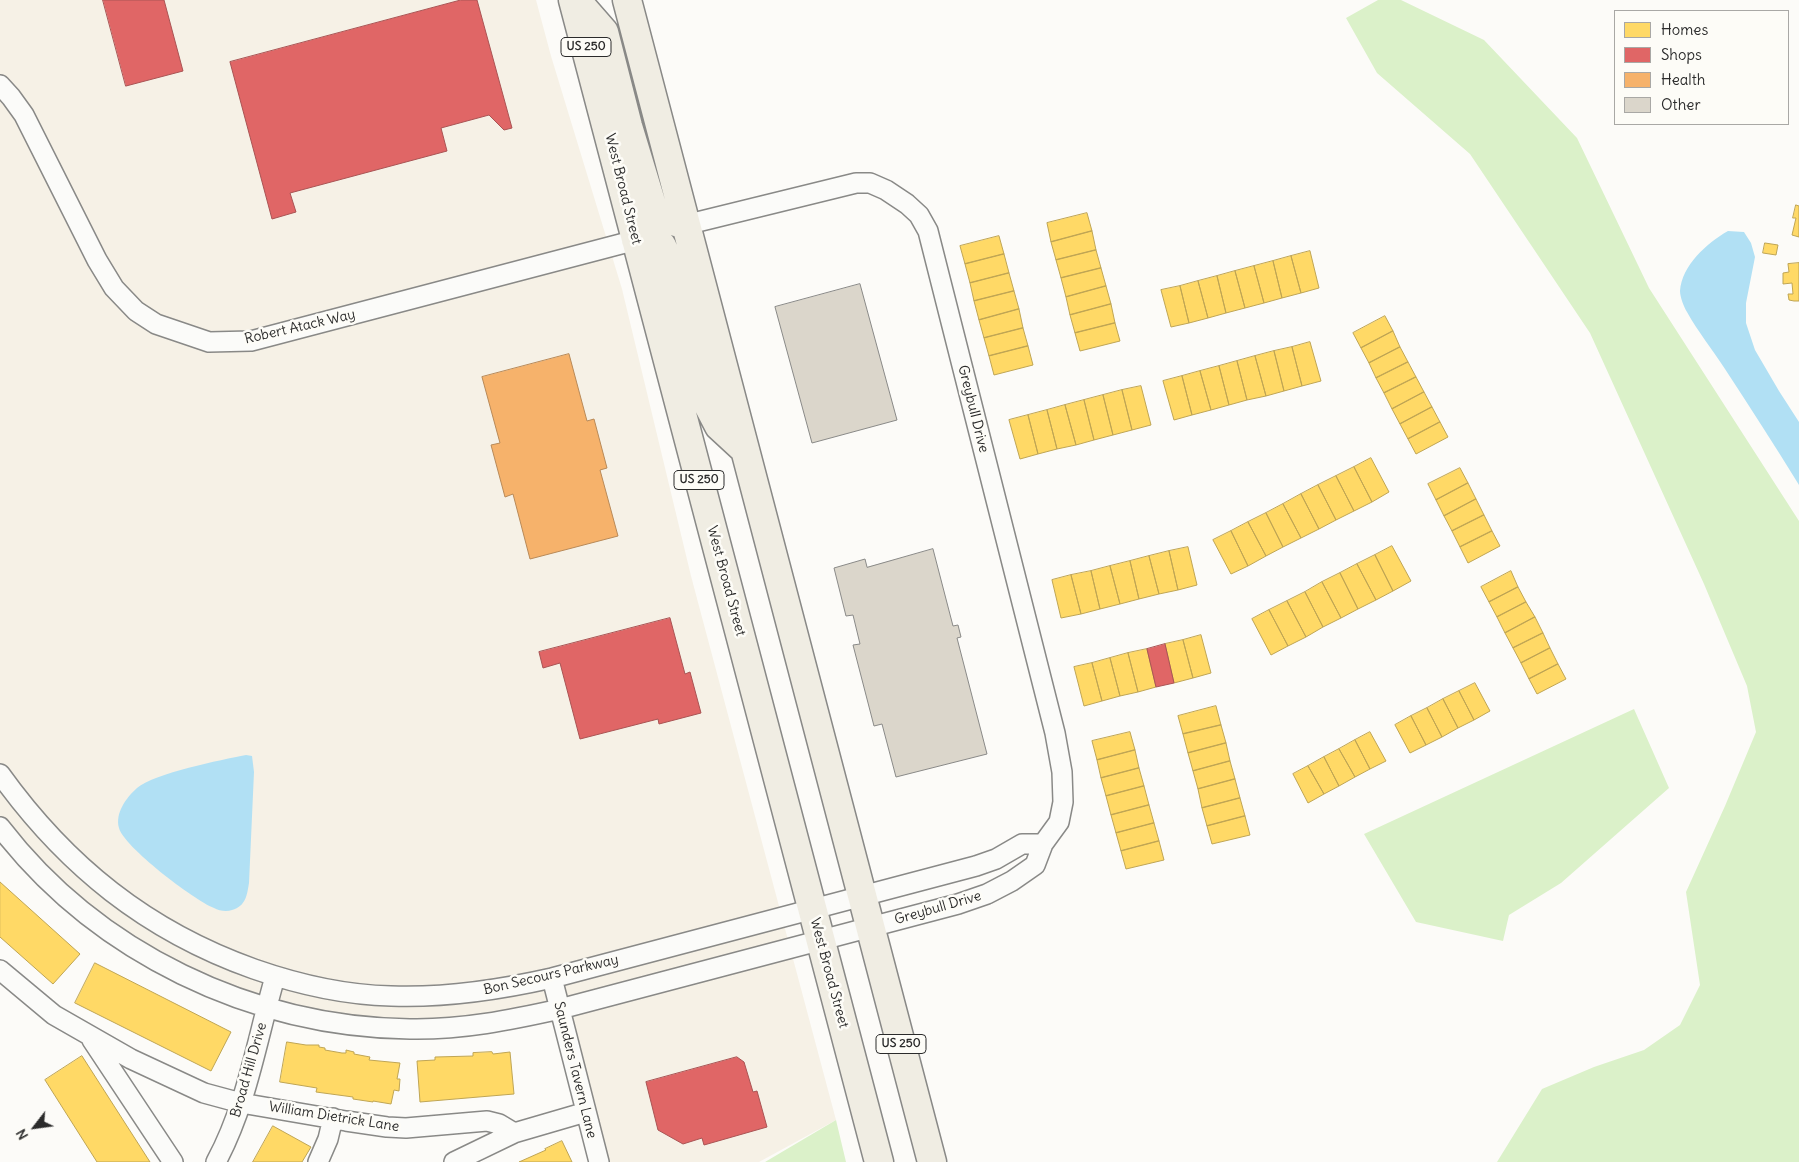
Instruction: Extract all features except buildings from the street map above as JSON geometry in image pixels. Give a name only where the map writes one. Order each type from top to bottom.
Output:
[{"type":"main road","points":[[575,0],[604,32],[628,126],[655,215],[685,225]]},
{"type":"main road","name":"West Broad Street","points":[[575,0],[636,240],[879,1162]]},
{"type":"main road","name":"US 250","points":[[627,0],[932,1162]]},
{"type":"main road","points":[[636,240],[655,240],[662,246],[667,257],[708,403],[719,426],[745,450]]},
{"type":"street","name":"Robert Atack Way","points":[[0,85],[24,115],[97,260],[114,288],[136,311],[156,324],[209,342],[251,341],[636,240]]},
{"type":"street","name":"Greybull Drive","points":[[685,225],[856,183],[870,184],[886,190],[919,215],[928,232],[1055,733],[1062,772],[1063,802],[1059,822],[1043,844],[1035,865],[1012,881],[987,894],[958,904],[820,940]]},
{"type":"street","name":"Bon Secours Parkway","points":[[0,774],[22,804],[58,845],[104,887],[150,920],[205,950],[276,977],[322,988],[389,996],[426,996],[464,994],[514,986],[552,978],[862,896]]},
{"type":"street","points":[[0,827],[20,854],[69,901],[122,940],[149,957],[189,978],[228,995],[266,1008],[349,1025],[411,1029],[446,1028],[521,1018],[820,940]]},
{"type":"street","points":[[862,896],[976,866],[996,859],[1022,844],[1043,844]]},
{"type":"street","name":"William Dietrick Lane","points":[[0,970],[54,1015],[131,1059],[204,1093],[241,1103],[370,1125],[406,1128],[487,1121],[499,1124],[514,1133]]},
{"type":"street","name":"Broad Hill Drive","points":[[216,1162],[241,1103],[276,977]]},
{"type":"street","name":"Saunders Tavern Lane","points":[[552,978],[599,1162]]},
{"type":"street","points":[[89,1036],[173,1162]]},
{"type":"street","points":[[454,1162],[514,1133],[586,1112]]},
{"type":"street","points":[[318,1162],[328,1139],[333,1118]]},
{"type":"shaded area","points":[[0,0],[536,0],[551,56],[622,289],[691,576],[836,1120],[759,1162],[604,1162],[561,1009],[411,1028],[281,1011],[142,951],[0,827]]},
{"type":"green space","points":[[1378,0],[1401,0],[1484,40],[1577,138],[1649,288],[1799,521],[1799,1162],[1497,1162],[1542,1089],[1594,1067],[1644,1050],[1680,1025],[1700,985],[1686,892],[1756,732],[1747,686],[1704,584],[1590,333],[1470,154],[1377,73],[1346,18]]},
{"type":"green space","points":[[1634,709],[1669,788],[1561,883],[1509,915],[1503,941],[1416,922],[1364,834]]},
{"type":"green space","points":[[836,1120],[846,1162],[765,1162]]},
{"type":"water","points":[[1728,231],[1744,232],[1751,243],[1755,257],[1746,303],[1746,323],[1755,350],[1799,422],[1799,485],[1691,319],[1681,299],[1680,291],[1685,272],[1704,248]]},
{"type":"water","points":[[246,755],[252,756],[254,772],[249,883],[243,903],[230,911],[223,911],[191,895],[146,860],[124,837],[118,822],[122,806],[129,796],[146,782],[173,772]]}]
